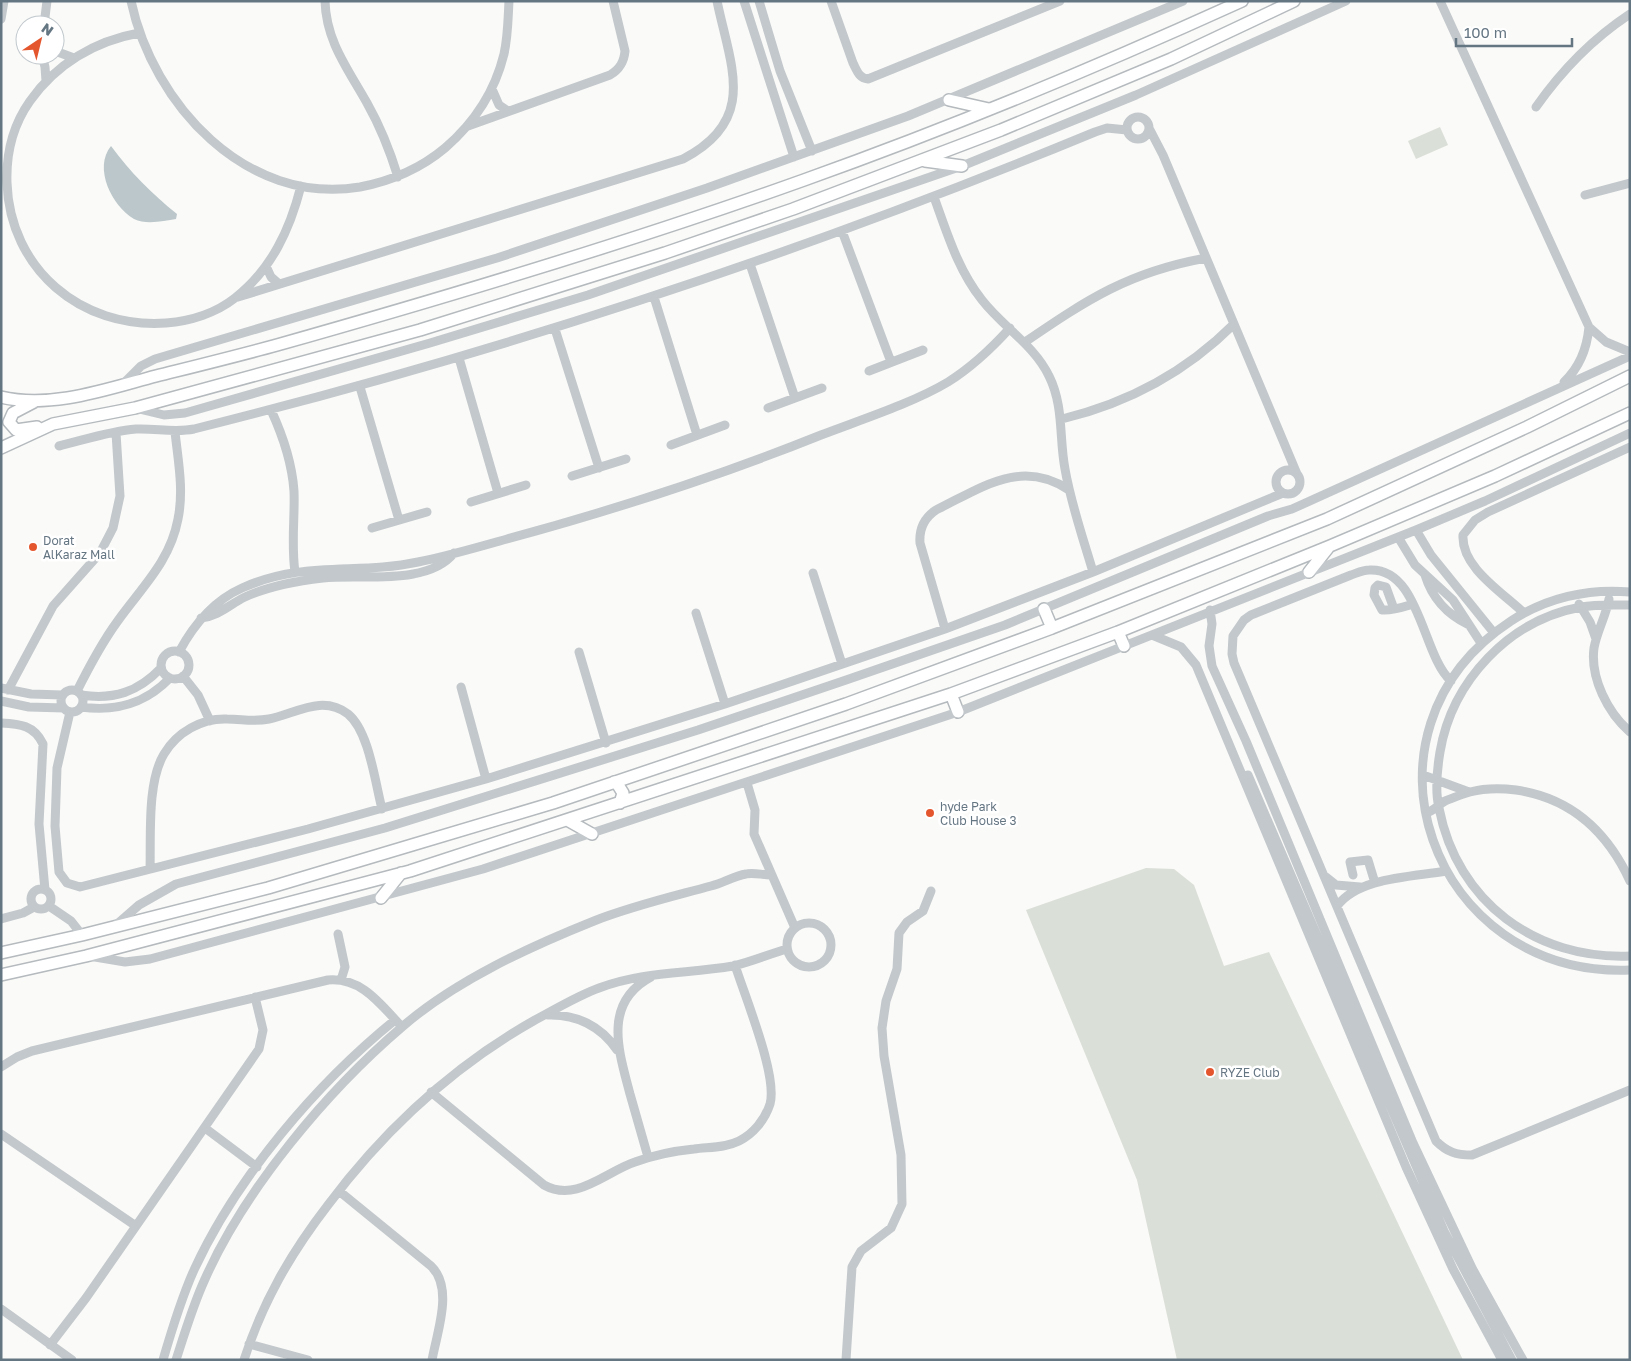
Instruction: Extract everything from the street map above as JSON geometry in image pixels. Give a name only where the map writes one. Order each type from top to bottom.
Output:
[{"type":"main road","points":[[1,397],[35,402],[60,399],[121,386],[457,294],[545,266],[806,180],[989,109],[1145,45],[1242,1]]},
{"type":"main road","points":[[35,402],[13,412],[9,419],[10,426],[20,430],[135,408],[420,330],[530,297],[665,254],[923,161],[1171,59],[1294,1]]},
{"type":"main road","points":[[949,100],[989,109]]},
{"type":"main road","points":[[923,161],[962,166]]},
{"type":"main road","points":[[1,953],[82,935],[268,888],[553,803],[846,704],[1052,628],[1327,519],[1527,428],[1630,376]]},
{"type":"main road","points":[[1,974],[86,956],[401,873],[951,694],[1118,632],[1330,546],[1495,476],[1630,413]]},
{"type":"main road","points":[[1,448],[53,424]]},
{"type":"main road","points":[[1309,572],[1330,546]]},
{"type":"main road","points":[[1044,609],[1052,628]]},
{"type":"main road","points":[[1118,632],[1124,646]]},
{"type":"main road","points":[[951,694],[958,712]]},
{"type":"main road","points":[[644,772],[639,781],[645,795]]},
{"type":"main road","points":[[614,782],[618,784],[623,793],[620,802]]},
{"type":"main road","points":[[567,820],[592,834]]},
{"type":"main road","points":[[381,898],[401,873]]},
{"type":"street","points":[[1,19],[4,1]]},
{"type":"street","points":[[45,15],[47,1]]},
{"type":"street","points":[[131,1],[147,55],[166,88],[200,130],[217,145],[256,170],[277,180],[301,186],[350,188],[398,177],[437,154],[468,126],[492,90],[504,54],[509,1]]},
{"type":"street","points":[[325,1],[329,30],[338,55],[376,120],[398,177]]},
{"type":"street","points":[[468,126],[617,71],[624,58],[625,51],[613,1]]},
{"type":"street","points":[[236,297],[637,174],[683,159],[696,152],[708,143],[721,127],[731,107],[734,93],[733,64],[717,1]]},
{"type":"street","points":[[744,1],[794,157]]},
{"type":"street","points":[[759,1],[780,71],[812,151]]},
{"type":"street","points":[[831,1],[853,64],[863,78],[868,79],[1060,1]]},
{"type":"street","points":[[121,386],[141,366],[154,358],[497,258],[812,151],[949,100],[1183,1]]},
{"type":"street","points":[[135,408],[164,415],[185,414],[430,343],[659,272],[962,166],[1136,95],[1346,1]]},
{"type":"street","points":[[1440,2],[1589,327],[1606,342],[1630,352]]},
{"type":"street","points":[[1536,107],[1573,61],[1594,41],[1630,14]]},
{"type":"street","points":[[139,33],[104,43],[74,58],[46,82],[23,111],[14,131],[6,173],[7,195],[17,234],[41,273],[56,288],[80,305],[113,319],[134,323],[177,322],[198,317],[218,309],[236,297],[266,266],[279,248],[289,228],[301,186]]},
{"type":"street","points":[[65,55],[74,58]]},
{"type":"street","points":[[45,65],[46,82]]},
{"type":"street","points":[[492,90],[495,100],[508,111]]},
{"type":"street","points":[[62,695],[61,700],[67,710],[55,787],[54,826],[59,872],[67,882],[80,887],[382,809],[606,743],[945,628],[1093,572],[1283,493],[1292,494],[1298,489],[1300,482],[1297,474],[1163,154],[1145,119],[1136,117],[1128,122],[1127,130],[1131,137],[1139,140],[1146,137],[1150,130]]},
{"type":"street","points":[[59,446],[137,429],[175,432],[360,387],[459,358],[555,329],[750,264],[934,197],[1095,132],[1114,128],[1127,130]]},
{"type":"street","points":[[1584,195],[1630,184]]},
{"type":"street","points":[[934,197],[962,270],[982,301],[1025,342],[1051,380],[1062,420],[1062,450],[1069,490],[1093,572]]},
{"type":"street","points":[[842,231],[891,362]]},
{"type":"street","points":[[1025,342],[1069,311],[1115,285],[1164,267],[1206,258]]},
{"type":"street","points":[[750,264],[795,398]]},
{"type":"street","points":[[266,266],[270,277],[279,284]]},
{"type":"street","points":[[654,297],[697,435]]},
{"type":"street","points":[[1062,420],[1112,405],[1160,382],[1204,352],[1234,324]]},
{"type":"street","points":[[1560,386],[1579,363],[1586,345],[1589,327]]},
{"type":"street","points":[[180,652],[201,618],[218,602],[240,588],[295,572],[328,568],[403,575],[422,571],[444,564],[454,553],[565,522],[672,489],[742,465],[872,415],[948,382],[984,356],[1010,328]]},
{"type":"street","points":[[555,329],[599,468]]},
{"type":"street","points":[[869,371],[923,350]]},
{"type":"street","points":[[115,926],[139,904],[176,884],[385,828],[698,730],[969,638],[1268,516],[1292,509],[1560,386],[1630,356]]},
{"type":"street","points":[[459,358],[498,494]]},
{"type":"street","points":[[360,387],[399,520]]},
{"type":"street","points":[[768,408],[822,388]]},
{"type":"street","points":[[271,410],[282,435],[291,468],[294,490],[292,552],[295,572]]},
{"type":"street","points":[[671,445],[725,425]]},
{"type":"street","points":[[81,708],[79,693],[108,633],[151,580],[169,550],[178,518],[180,501],[175,432]]},
{"type":"street","points":[[116,433],[120,496],[114,528],[100,553],[53,606],[5,689],[31,694],[62,695],[68,690],[110,697],[129,692],[146,682],[161,668],[162,660],[167,653],[180,652]]},
{"type":"street","points":[[86,956],[125,962],[150,959],[381,898],[483,869],[592,834],[958,712],[1210,610],[1416,530],[1485,501],[1630,433]]},
{"type":"street","points":[[1524,613],[1472,567],[1464,551],[1463,535],[1475,520],[1488,512],[1630,447]]},
{"type":"street","points":[[572,476],[626,459]]},
{"type":"street","points":[[1283,493],[1276,483],[1279,475],[1286,471],[1297,474]]},
{"type":"street","points":[[945,628],[920,543],[920,530],[926,518],[936,510],[1012,476],[1042,477],[1069,490]]},
{"type":"street","points":[[471,502],[526,485]]},
{"type":"street","points":[[372,528],[427,512]]},
{"type":"street","points":[[1416,530],[1431,555],[1494,632]]},
{"type":"street","points":[[1398,537],[1416,565],[1425,575],[1430,590],[1454,616],[1470,625],[1482,643]]},
{"type":"street","points":[[1416,565],[1431,555]]},
{"type":"street","points":[[1451,681],[1438,666],[1413,604],[1404,588],[1388,574],[1376,570],[1366,570],[1251,615],[1238,627],[1234,636],[1232,654],[1234,663],[1436,1141],[1446,1150],[1458,1155],[1472,1155],[1630,1090]]},
{"type":"street","points":[[201,618],[214,615],[244,598],[269,588],[362,572]]},
{"type":"street","points":[[813,573],[842,664]]},
{"type":"street","points":[[1630,592],[1610,591],[1573,595],[1524,613],[1494,632],[1482,643],[1451,681],[1430,728],[1423,775],[1426,813],[1435,846],[1446,871],[1467,902],[1483,919],[1520,946],[1542,956],[1572,966],[1630,970]]},
{"type":"street","points":[[1610,591],[1594,651],[1599,683],[1613,713],[1630,732]]},
{"type":"street","points":[[1573,595],[1590,622],[1596,640]]},
{"type":"street","points":[[1394,609],[1413,604]]},
{"type":"street","points":[[1630,605],[1608,604],[1580,607],[1541,620],[1523,629],[1491,654],[1477,669],[1458,697],[1447,721],[1442,741],[1437,781],[1438,807],[1452,851],[1463,871],[1490,906],[1540,940],[1568,950],[1590,955],[1630,956]]},
{"type":"street","points":[[1210,610],[1212,624],[1209,646],[1212,666],[1254,759],[1417,1151],[1472,1268],[1524,1360]]},
{"type":"street","points":[[696,613],[724,704]]},
{"type":"street","points":[[1163,630],[1189,648],[1198,658],[1444,1231],[1512,1360]]},
{"type":"street","points":[[1152,635],[1181,647],[1196,665],[1406,1167],[1452,1268],[1502,1360]]},
{"type":"street","points":[[1,701],[29,707],[67,710],[81,708],[113,709],[135,703],[154,693],[170,678],[183,676],[188,669],[188,661],[180,652]]},
{"type":"street","points":[[579,652],[606,743]]},
{"type":"street","points":[[161,668],[170,678]]},
{"type":"street","points":[[183,676],[198,695],[210,721]]},
{"type":"street","points":[[461,687],[486,779]]},
{"type":"street","points":[[150,869],[154,784],[159,763],[170,745],[184,732],[210,721],[226,718],[259,720],[313,705],[331,706],[339,709],[354,719],[363,734],[382,809]]},
{"type":"street","points":[[1,722],[28,726],[40,736],[43,744],[39,824],[45,890],[51,897],[49,906],[42,910],[34,907],[31,903],[32,894],[40,889],[45,890]]},
{"type":"street","points":[[1423,775],[1437,781],[1461,787],[1470,792]]},
{"type":"street","points":[[747,783],[755,810],[754,834],[770,875],[795,928]]},
{"type":"street","points":[[1426,813],[1444,802],[1470,792],[1505,789],[1540,794],[1557,801],[1584,819],[1601,835],[1617,857],[1630,881]]},
{"type":"street","points":[[1353,875],[1350,862],[1368,860],[1375,883]]},
{"type":"street","points":[[1337,906],[1346,896],[1360,887],[1446,871]]},
{"type":"street","points":[[163,1360],[185,1291],[202,1253],[222,1218],[257,1167],[321,1089],[357,1053],[399,1023],[489,970],[558,935],[618,912],[670,896],[719,884],[745,874],[770,875]]},
{"type":"street","points":[[1324,875],[1336,884],[1360,887]]},
{"type":"street","points":[[846,1360],[852,1267],[861,1251],[891,1228],[902,1204],[900,1155],[884,1056],[882,1028],[886,1001],[897,969],[899,933],[907,922],[923,911],[931,891]]},
{"type":"street","points":[[49,906],[71,921],[82,935]]},
{"type":"street","points":[[1,919],[34,907]]},
{"type":"street","points":[[809,923],[823,928],[830,941],[828,956],[816,966],[801,966],[795,962],[787,949],[787,941],[795,928],[809,923]]},
{"type":"street","points":[[338,934],[345,963],[341,980]]},
{"type":"street","points":[[244,1360],[263,1308],[280,1274],[338,1191],[383,1138],[431,1092],[487,1050],[544,1016],[599,988],[657,973],[735,965],[787,949]]},
{"type":"street","points":[[431,1092],[552,1190],[570,1192],[578,1190],[615,1170],[648,1157],[681,1150],[728,1146],[750,1134],[765,1116],[770,1104],[771,1080],[735,965]]},
{"type":"street","points":[[648,1157],[619,1052],[617,1028],[624,1006],[638,986],[657,973]]},
{"type":"street","points":[[1,1068],[17,1056],[32,1051],[328,980],[341,980],[353,983],[364,990],[399,1023]]},
{"type":"street","points":[[50,1344],[136,1226],[260,1049],[263,1030],[254,997]]},
{"type":"street","points":[[544,1016],[566,1016],[587,1022],[605,1035],[619,1052]]},
{"type":"street","points":[[176,1360],[205,1278],[244,1209],[313,1116],[399,1023]]},
{"type":"street","points":[[205,1128],[257,1167]]},
{"type":"street","points":[[1,1134],[136,1226]]},
{"type":"street","points":[[338,1191],[431,1266],[439,1275],[444,1293],[432,1360]]},
{"type":"street","points":[[1,1309],[72,1360]]},
{"type":"street","points":[[249,1344],[308,1360]]},
{"type":"shaded area","points":[[1440,127],[1448,145],[1416,159],[1408,141]]},
{"type":"shaded area","points":[[111,146],[142,182],[177,214],[176,219],[144,222],[134,219],[126,213],[112,196],[107,186],[104,165],[106,155]]},
{"type":"shaded area","name":"RYZE Club","points":[[1146,868],[1174,869],[1194,885],[1224,966],[1269,952],[1463,1360],[1177,1360],[1137,1180],[1026,910]]},
{"type":"place","name":"Dorat AlKaraz Mall","points":[[33,547]]},
{"type":"place","name":"hyde Park Club House 3","points":[[930,813]]},
{"type":"place","name":"RYZE Club","points":[[1210,1072]]}]
